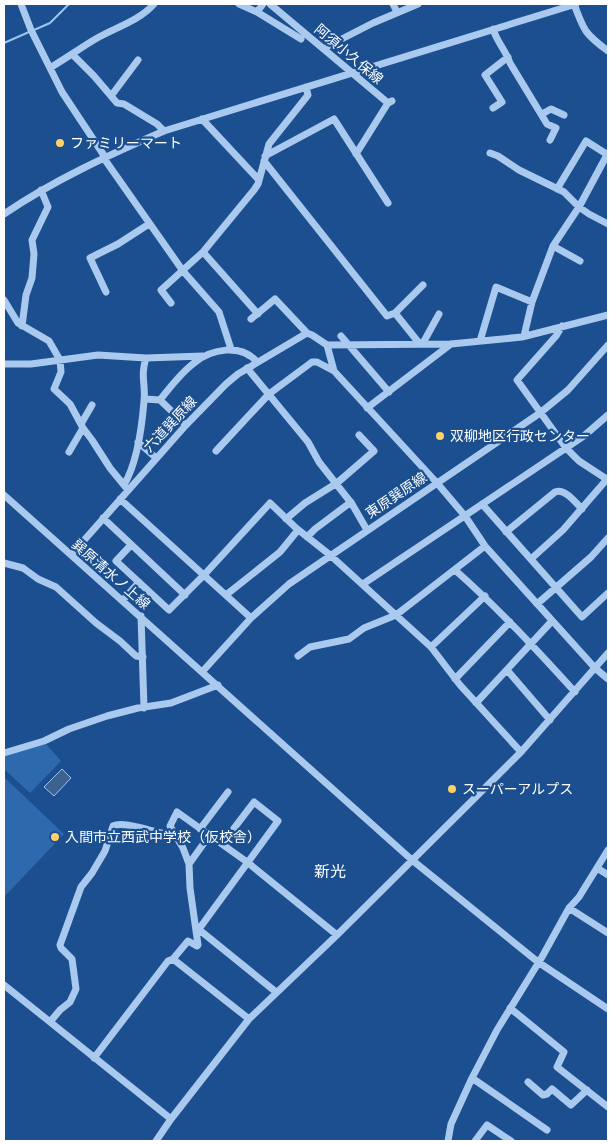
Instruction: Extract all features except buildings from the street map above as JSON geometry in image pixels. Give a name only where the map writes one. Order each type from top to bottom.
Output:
[{"type":"street","points":[[21,4],[32,32],[67,102],[183,271],[219,312],[231,348]]},
{"type":"street","points":[[239,4],[301,39]]},
{"type":"street","points":[[256,12],[262,4]]},
{"type":"street","name":"阿須小久保線","points":[[270,4],[352,73],[390,102],[356,154]]},
{"type":"street","points":[[394,4],[397,12]]},
{"type":"street","points":[[328,46],[397,12],[418,4]]},
{"type":"street","points":[[4,214],[41,190],[104,157],[164,131],[575,4],[584,30],[608,51]]},
{"type":"street","points":[[50,68],[149,5]]},
{"type":"street","points":[[493,29],[510,63],[548,124],[556,128],[550,140]]},
{"type":"street","points":[[72,54],[117,103],[124,104],[157,124],[164,131]]},
{"type":"street","points":[[492,108],[502,102],[485,75],[508,57]]},
{"type":"street","points":[[111,96],[138,60]]},
{"type":"street","points":[[171,303],[160,290],[203,252],[254,190],[259,180],[270,141],[308,95],[306,87]]},
{"type":"street","points":[[542,114],[551,109],[564,115]]},
{"type":"street","points":[[202,119],[259,180]]},
{"type":"street","points":[[265,159],[334,119],[388,203]]},
{"type":"street","points":[[524,336],[532,302],[553,246],[579,207],[608,154],[586,141],[557,189]]},
{"type":"street","points":[[490,153],[519,170],[564,192],[579,207],[598,220],[608,224]]},
{"type":"street","points":[[265,159],[387,316],[395,313],[423,285]]},
{"type":"street","points":[[22,326],[26,295],[32,278],[34,254],[32,240],[48,207],[41,190]]},
{"type":"street","points":[[4,205],[11,210]]},
{"type":"street","points":[[106,292],[90,258],[118,244],[149,224]]},
{"type":"street","points":[[553,246],[580,261]]},
{"type":"street","points":[[203,252],[258,314]]},
{"type":"street","points":[[480,341],[496,287],[532,302]]},
{"type":"street","points":[[251,320],[275,299],[307,333],[312,334],[327,345],[334,370]]},
{"type":"street","points":[[4,300],[13,317],[22,326],[49,340],[60,360],[61,372],[54,389],[70,404],[82,426],[126,487]]},
{"type":"street","points":[[395,313],[421,343]]},
{"type":"street","points":[[421,343],[439,314]]},
{"type":"street","points":[[327,345],[452,344],[524,336],[608,315]]},
{"type":"street","points":[[531,559],[563,530],[608,479],[579,461],[566,448],[517,380],[556,336],[562,326]]},
{"type":"street","name":"六道巽原線","points":[[71,555],[120,498],[126,487],[226,384],[247,368],[307,333]]},
{"type":"street","points":[[341,336],[389,392]]},
{"type":"street","points":[[367,408],[452,344]]},
{"type":"street","name":"東原巽原線","points":[[202,672],[251,618],[289,584],[540,413],[581,378],[608,346]]},
{"type":"street","points":[[4,364],[31,364],[98,356],[146,358],[203,356],[231,348],[245,353],[257,362]]},
{"type":"street","points":[[160,400],[181,375],[203,356]]},
{"type":"street","points":[[126,487],[138,442],[145,399],[142,370],[146,358]]},
{"type":"street","points":[[216,451],[268,394],[312,362],[317,362],[334,370],[437,483],[465,516],[485,546],[595,668],[608,679]]},
{"type":"street","points":[[247,368],[308,442],[319,462],[351,502],[367,530]]},
{"type":"street","points":[[145,399],[160,400],[186,425]]},
{"type":"street","points":[[69,452],[92,406]]},
{"type":"street","points":[[363,584],[585,435],[608,415]]},
{"type":"street","points":[[286,519],[305,503],[337,483],[374,451],[359,434]]},
{"type":"street","points":[[138,442],[156,458]]},
{"type":"street","points":[[506,532],[559,490],[564,492],[582,509]]},
{"type":"street","name":"巽原清水ノ上線","points":[[4,494],[412,860],[538,962],[608,1009]]},
{"type":"street","points":[[120,498],[251,618]]},
{"type":"street","points":[[307,537],[351,502]]},
{"type":"street","points":[[131,546],[116,561],[170,610],[270,503],[298,530],[363,584],[431,647],[455,679],[521,752]]},
{"type":"street","points":[[482,504],[582,616],[608,593]]},
{"type":"street","points":[[103,518],[185,595]]},
{"type":"street","points":[[226,595],[280,552],[298,530]]},
{"type":"street","points":[[537,604],[591,557],[608,538]]},
{"type":"street","points":[[298,656],[310,647],[349,639],[364,628],[396,615],[485,546]]},
{"type":"street","points":[[4,563],[23,568],[56,587],[96,623],[120,640],[136,656],[143,657]]},
{"type":"street","points":[[455,570],[485,596],[575,692]]},
{"type":"street","points":[[122,600],[139,582]]},
{"type":"street","points":[[431,647],[485,596]]},
{"type":"street","points":[[141,616],[144,708]]},
{"type":"street","points":[[476,703],[552,621]]},
{"type":"street","points":[[455,679],[510,622]]},
{"type":"street","points":[[156,1141],[249,1019],[337,935],[521,752],[608,653]]},
{"type":"street","points":[[507,670],[550,720]]},
{"type":"street","points":[[4,753],[44,741],[69,729],[107,716],[171,702],[218,685]]},
{"type":"street","points":[[200,829],[228,792]]},
{"type":"street","points":[[198,928],[278,820],[254,802],[222,844]]},
{"type":"street","points":[[94,1058],[168,961],[173,959],[188,941],[196,946],[198,944],[198,928],[190,888],[189,864],[183,848],[170,826],[177,812],[247,862],[337,935]]},
{"type":"street","points":[[50,1022],[70,1002],[76,989],[72,959],[60,945],[81,887],[105,851],[113,826],[117,824],[154,833],[175,835]]},
{"type":"street","points":[[189,864],[209,836]]},
{"type":"street","points":[[448,1141],[451,1124],[472,1078],[510,1008],[542,958],[569,908],[579,896],[608,850]]},
{"type":"street","points":[[597,868],[608,875]]},
{"type":"street","points":[[569,908],[608,932]]},
{"type":"street","points":[[198,928],[276,992]]},
{"type":"street","points":[[173,959],[249,1019]]},
{"type":"street","points":[[4,985],[171,1120]]},
{"type":"street","points":[[510,1008],[564,1052],[557,1067],[608,1106]]},
{"type":"street","points":[[472,1078],[547,1130]]},
{"type":"street","points":[[528,1082],[544,1094],[547,1094],[552,1089],[571,1105],[587,1090]]},
{"type":"street","points":[[475,1141],[487,1125],[512,1141]]},
{"type":"shaded area","points":[[43,744],[47,745],[61,761],[30,793],[4,769],[4,755]]},
{"type":"shaded area","points":[[62,769],[71,778],[54,796],[44,787]]},
{"type":"shaded area","points":[[4,777],[64,834],[4,897]]},
{"type":"waterway","points":[[34,30],[50,23],[69,4]]},
{"type":"waterway","points":[[4,43],[29,32]]},
{"type":"place","name":"ファミリーマート","points":[[60,143]]},
{"type":"place","name":"双柳地区行政センター","points":[[440,436]]},
{"type":"place","name":"スーパーアルプス","points":[[452,789]]},
{"type":"place","name":"入間市立西武中学校（仮校舎）","points":[[55,837]]},
{"type":"district","name":"新光","points":[[330,871]]}]
